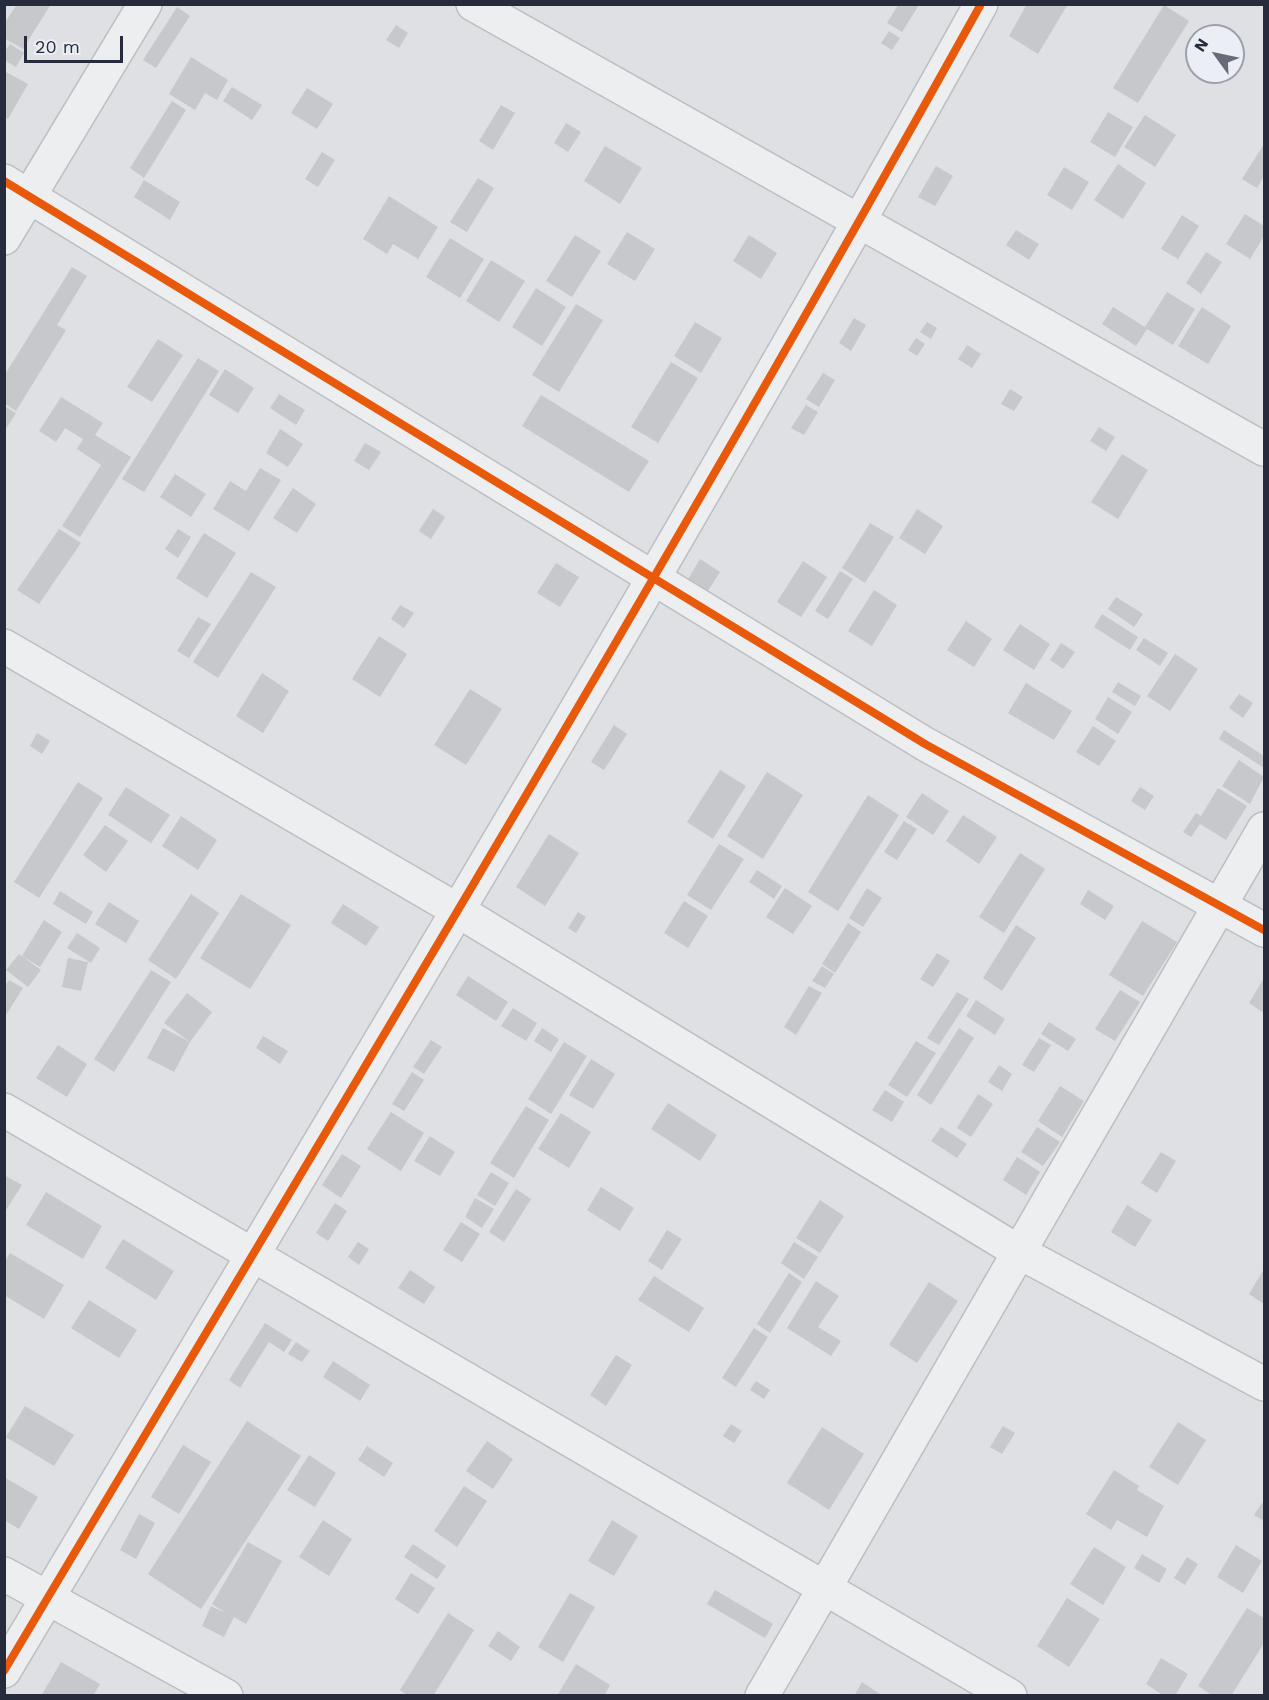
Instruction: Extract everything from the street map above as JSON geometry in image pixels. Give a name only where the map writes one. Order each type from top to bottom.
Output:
[{"type":"street","points":[[4,238],[17,188],[145,4]]},
{"type":"street","points":[[473,4],[1264,449]]},
{"type":"street","points":[[4,1671],[655,577],[860,222],[981,4]]},
{"type":"street","points":[[17,188],[925,744],[1221,904],[1264,930]]},
{"type":"street","points":[[4,646],[457,910],[1019,1252],[1264,1384]]},
{"type":"street","points":[[762,1695],[1264,829]]},
{"type":"street","points":[[4,1110],[1010,1695]]},
{"type":"street","points":[[4,1574],[49,1596],[226,1695]]},
{"type":"building","points":[[17,4],[51,4],[23,49],[4,38],[4,24]]},
{"type":"building","points":[[1027,4],[1068,4],[1038,54],[1009,36]]},
{"type":"building","points":[[898,5],[919,5],[902,32],[887,23]]},
{"type":"building","points":[[1164,5],[1189,21],[1185,24],[1138,103],[1113,88]]},
{"type":"building","points":[[177,7],[190,16],[156,68],[143,60]]},
{"type":"building","points":[[396,25],[408,33],[399,48],[386,40]]},
{"type":"building","points":[[889,31],[900,38],[892,50],[881,43]]},
{"type":"building","points":[[10,44],[24,53],[16,67],[4,60],[4,52]]},
{"type":"building","points":[[191,57],[228,80],[217,100],[205,93],[195,110],[169,94]]},
{"type":"building","points":[[4,71],[28,84],[8,119],[4,117]]},
{"type":"building","points":[[232,87],[262,105],[252,120],[223,101]]},
{"type":"building","points":[[307,88],[333,104],[317,129],[291,113]]},
{"type":"building","points":[[172,101],[186,110],[144,178],[130,168]]},
{"type":"building","points":[[501,105],[515,113],[493,150],[479,141]]},
{"type":"building","points":[[1108,112],[1133,127],[1115,157],[1090,142]]},
{"type":"building","points":[[1145,115],[1176,135],[1155,167],[1124,147]]},
{"type":"building","points":[[566,123],[581,132],[568,152],[554,143]]},
{"type":"building","points":[[1264,144],[1264,176],[1257,188],[1242,179]]},
{"type":"building","points":[[605,146],[642,168],[620,204],[584,181]]},
{"type":"building","points":[[322,152],[335,160],[318,187],[305,179]]},
{"type":"building","points":[[1118,164],[1146,183],[1123,219],[1094,200]]},
{"type":"building","points":[[936,166],[953,176],[935,206],[918,197]]},
{"type":"building","points":[[1064,167],[1089,182],[1072,210],[1047,195]]},
{"type":"building","points":[[478,178],[494,188],[467,232],[450,222]]},
{"type":"building","points":[[144,180],[180,202],[170,220],[134,197]]},
{"type":"building","points":[[389,196],[438,227],[418,259],[393,244],[387,254],[363,239]]},
{"type":"building","points":[[1245,214],[1264,226],[1264,236],[1250,259],[1226,244]]},
{"type":"building","points":[[1182,215],[1199,226],[1178,259],[1161,249]]},
{"type":"building","points":[[1016,230],[1039,244],[1029,260],[1006,245]]},
{"type":"building","points":[[627,232],[655,249],[635,281],[607,264]]},
{"type":"building","points":[[575,235],[601,251],[572,297],[546,281]]},
{"type":"building","points":[[749,235],[777,253],[761,279],[733,261]]},
{"type":"building","points":[[450,238],[484,259],[460,298],[426,277]]},
{"type":"building","points":[[1206,252],[1222,262],[1201,294],[1186,283]]},
{"type":"building","points":[[491,260],[525,281],[499,322],[466,301]]},
{"type":"building","points":[[72,267],[87,276],[57,325],[66,330],[16,411],[4,403],[4,376]]},
{"type":"building","points":[[536,288],[566,307],[542,346],[512,327]]},
{"type":"building","points":[[1167,292],[1195,309],[1173,345],[1147,329],[1136,346],[1102,324],[1113,307],[1145,327]]},
{"type":"building","points":[[576,304],[603,320],[559,392],[532,375]]},
{"type":"building","points":[[1202,307],[1231,326],[1208,364],[1178,346]]},
{"type":"building","points":[[854,318],[866,325],[851,351],[839,343]]},
{"type":"building","points":[[695,322],[722,338],[701,373],[674,356]]},
{"type":"building","points":[[927,322],[937,328],[931,339],[920,332]]},
{"type":"building","points":[[916,338],[925,344],[917,356],[908,350]]},
{"type":"building","points":[[158,339],[183,355],[152,402],[127,387]]},
{"type":"building","points":[[967,345],[981,354],[972,368],[958,359]]},
{"type":"building","points":[[198,358],[219,371],[144,492],[122,479]]},
{"type":"building","points":[[671,362],[698,378],[658,443],[631,427]]},
{"type":"building","points":[[225,369],[254,388],[238,413],[209,395]]},
{"type":"building","points":[[823,373],[835,380],[819,407],[806,399]]},
{"type":"building","points":[[1010,389],[1023,397],[1014,411],[1001,404]]},
{"type":"building","points":[[279,394],[305,410],[296,425],[270,408]]},
{"type":"building","points":[[541,395],[649,461],[629,492],[522,426]]},
{"type":"building","points":[[61,397],[103,423],[95,435],[131,457],[80,537],[62,526],[101,465],[77,449],[83,439],[65,428],[56,442],[39,431]]},
{"type":"building","points":[[806,405],[818,412],[804,435],[791,428]]},
{"type":"building","points":[[4,406],[16,413],[4,432]]},
{"type":"building","points":[[1099,427],[1115,437],[1106,451],[1090,441]]},
{"type":"building","points":[[280,429],[303,444],[288,467],[266,453]]},
{"type":"building","points":[[365,443],[381,452],[369,470],[354,461]]},
{"type":"building","points":[[1122,454],[1148,470],[1118,519],[1091,502]]},
{"type":"building","points":[[260,468],[281,480],[249,531],[213,509],[230,481],[246,491]]},
{"type":"building","points":[[175,474],[206,494],[191,517],[160,497]]},
{"type":"building","points":[[293,488],[316,504],[297,533],[273,518]]},
{"type":"building","points":[[433,509],[445,517],[431,539],[419,531]]},
{"type":"building","points":[[917,509],[943,526],[925,554],[899,538]]},
{"type":"building","points":[[870,523],[894,537],[865,583],[842,568]]},
{"type":"building","points":[[59,529],[81,543],[39,604],[17,590]]},
{"type":"building","points":[[178,529],[191,537],[178,558],[165,549]]},
{"type":"building","points":[[204,533],[236,553],[207,598],[176,578]]},
{"type":"building","points":[[700,559],[720,572],[704,597],[684,586]]},
{"type":"building","points":[[803,561],[827,577],[801,617],[777,602]]},
{"type":"building","points":[[556,563],[579,577],[560,607],[537,593]]},
{"type":"building","points":[[840,571],[853,579],[828,619],[815,611]]},
{"type":"building","points":[[251,572],[276,587],[218,678],[193,662]]},
{"type":"building","points":[[874,590],[897,605],[872,646],[848,631]]},
{"type":"building","points":[[1116,597],[1143,614],[1134,627],[1108,609]]},
{"type":"building","points":[[400,605],[414,613],[404,628],[391,619]]},
{"type":"building","points":[[1102,614],[1138,637],[1130,650],[1094,627]]},
{"type":"building","points":[[198,617],[211,624],[189,658],[177,651]]},
{"type":"building","points":[[966,621],[992,639],[974,667],[947,650]]},
{"type":"building","points":[[1020,624],[1050,644],[1034,670],[1003,650]]},
{"type":"building","points":[[379,636],[407,654],[380,697],[352,679]]},
{"type":"building","points":[[1144,638],[1168,653],[1160,666],[1136,650]]},
{"type":"building","points":[[1061,643],[1075,652],[1063,669],[1050,660]]},
{"type":"building","points":[[1175,654],[1198,669],[1170,711],[1147,696]]},
{"type":"building","points":[[262,673],[289,691],[263,733],[236,716]]},
{"type":"building","points":[[1118,682],[1141,696],[1135,706],[1112,692]]},
{"type":"building","points":[[1026,683],[1072,711],[1054,740],[1008,713]]},
{"type":"building","points":[[470,689],[502,709],[466,765],[434,745]]},
{"type":"building","points":[[1239,694],[1253,703],[1243,718],[1229,708]]},
{"type":"building","points":[[1108,697],[1132,712],[1118,734],[1095,719]]},
{"type":"building","points":[[614,725],[627,734],[604,770],[591,762]]},
{"type":"building","points":[[1093,726],[1116,741],[1099,766],[1076,752]]},
{"type":"building","points":[[1224,730],[1264,756],[1264,768],[1219,739]]},
{"type":"building","points":[[37,733],[50,741],[42,754],[30,746]]},
{"type":"building","points":[[1239,760],[1264,777],[1250,804],[1222,786]]},
{"type":"building","points":[[720,770],[746,786],[713,839],[687,822]]},
{"type":"building","points":[[767,772],[803,795],[763,859],[727,836]]},
{"type":"building","points":[[78,782],[103,798],[39,898],[14,882]]},
{"type":"building","points":[[126,787],[170,815],[151,843],[108,815]]},
{"type":"building","points":[[1140,787],[1154,796],[1145,810],[1131,801]]},
{"type":"building","points":[[1218,788],[1247,806],[1226,840],[1200,824],[1191,837],[1183,832],[1196,813],[1201,816]]},
{"type":"building","points":[[922,793],[949,811],[933,835],[906,817]]},
{"type":"building","points":[[868,795],[899,815],[838,911],[808,892]]},
{"type":"building","points":[[963,815],[997,837],[979,864],[946,841]]},
{"type":"building","points":[[181,816],[217,840],[198,870],[162,846]]},
{"type":"building","points":[[904,821],[917,829],[897,860],[884,852]]},
{"type":"building","points":[[105,825],[128,841],[106,872],[83,855]]},
{"type":"building","points":[[549,834],[579,853],[545,906],[516,887]]},
{"type":"building","points":[[719,844],[744,859],[711,910],[687,895]]},
{"type":"building","points":[[1020,853],[1045,869],[1004,933],[979,917]]},
{"type":"building","points":[[757,870],[782,886],[774,899],[749,882]]},
{"type":"building","points":[[785,888],[812,906],[793,934],[766,917]]},
{"type":"building","points":[[867,888],[882,898],[863,927],[849,918]]},
{"type":"building","points":[[1088,890],[1114,906],[1105,920],[1080,904]]},
{"type":"building","points":[[60,891],[93,912],[86,924],[53,904]]},
{"type":"building","points":[[191,894],[219,913],[176,979],[148,960]]},
{"type":"building","points":[[241,894],[291,925],[250,989],[200,958]]},
{"type":"building","points":[[684,901],[708,916],[688,948],[664,933]]},
{"type":"building","points":[[109,902],[139,921],[126,943],[95,924]]},
{"type":"building","points":[[343,904],[379,927],[366,946],[331,923]]},
{"type":"building","points":[[578,912],[586,917],[576,933],[568,928]]},
{"type":"building","points":[[44,920],[62,932],[40,967],[22,956]]},
{"type":"building","points":[[1142,921],[1177,942],[1143,996],[1109,975]]},
{"type":"building","points":[[848,923],[861,932],[835,973],[822,964]]},
{"type":"building","points":[[1016,925],[1036,938],[1002,991],[983,978]]},
{"type":"building","points":[[77,933],[100,948],[91,963],[67,948]]},
{"type":"building","points":[[937,953],[950,961],[933,987],[920,979]]},
{"type":"building","points":[[19,954],[41,970],[28,987],[6,970]]},
{"type":"building","points":[[68,958],[88,962],[81,991],[62,987]]},
{"type":"building","points":[[822,966],[834,974],[825,988],[812,981]]},
{"type":"building","points":[[151,970],[171,982],[114,1072],[94,1059]]},
{"type":"building","points":[[468,976],[508,1002],[496,1021],[456,995]]},
{"type":"building","points":[[1264,978],[1264,1013],[1249,1003]]},
{"type":"building","points":[[9,980],[23,988],[4,1018],[4,987]]},
{"type":"building","points":[[809,986],[822,993],[796,1035],[784,1027]]},
{"type":"building","points":[[1120,990],[1140,1002],[1115,1041],[1095,1029]]},
{"type":"building","points":[[957,992],[969,999],[939,1045],[927,1038]]},
{"type":"building","points":[[187,993],[212,1012],[190,1042],[164,1023]]},
{"type":"building","points":[[976,1000],[1005,1019],[995,1035],[966,1016]]},
{"type":"building","points":[[513,1008],[537,1023],[526,1041],[501,1026]]},
{"type":"building","points":[[1049,1022],[1076,1039],[1068,1051],[1041,1034]]},
{"type":"building","points":[[163,1028],[190,1042],[174,1072],[147,1058]]},
{"type":"building","points":[[542,1028],[559,1039],[551,1052],[534,1041]]},
{"type":"building","points":[[959,1028],[974,1038],[931,1105],[917,1095]]},
{"type":"building","points":[[263,1036],[288,1051],[280,1064],[256,1048]]},
{"type":"building","points":[[1039,1038],[1051,1045],[1034,1072],[1022,1065]]},
{"type":"building","points":[[431,1040],[442,1047],[424,1074],[413,1067]]},
{"type":"building","points":[[916,1041],[936,1053],[907,1097],[888,1085]]},
{"type":"building","points":[[564,1042],[587,1056],[551,1114],[528,1099]]},
{"type":"building","points":[[58,1045],[87,1064],[67,1097],[36,1078]]},
{"type":"building","points":[[591,1059],[615,1074],[593,1109],[569,1095]]},
{"type":"building","points":[[999,1065],[1012,1074],[1002,1091],[988,1082]]},
{"type":"building","points":[[412,1072],[424,1080],[404,1111],[392,1104]]},
{"type":"building","points":[[1060,1086],[1084,1101],[1062,1137],[1038,1121]]},
{"type":"building","points":[[885,1090],[904,1102],[892,1122],[872,1110]]},
{"type":"building","points":[[978,1094],[993,1104],[971,1137],[957,1128]]},
{"type":"building","points":[[668,1103],[717,1135],[700,1161],[651,1129]]},
{"type":"building","points":[[526,1106],[549,1120],[514,1178],[490,1163]]},
{"type":"building","points":[[391,1112],[424,1133],[401,1171],[367,1149]]},
{"type":"building","points":[[561,1113],[591,1132],[569,1168],[538,1149]]},
{"type":"building","points":[[941,1127],[967,1144],[957,1158],[931,1141]]},
{"type":"building","points":[[1037,1127],[1060,1142],[1043,1166],[1021,1152]]},
{"type":"building","points":[[430,1136],[455,1152],[440,1176],[414,1161]]},
{"type":"building","points":[[1161,1152],[1176,1161],[1157,1193],[1141,1183]]},
{"type":"building","points":[[342,1154],[361,1166],[341,1198],[322,1185]]},
{"type":"building","points":[[1017,1157],[1040,1172],[1026,1195],[1003,1180]]},
{"type":"building","points":[[491,1172],[509,1183],[495,1206],[477,1195]]},
{"type":"building","points":[[4,1175],[22,1185],[4,1213]]},
{"type":"building","points":[[601,1187],[634,1208],[620,1231],[587,1210]]},
{"type":"building","points":[[516,1189],[531,1199],[504,1242],[489,1232]]},
{"type":"building","points":[[46,1192],[102,1226],[83,1259],[26,1225]]},
{"type":"building","points":[[475,1198],[494,1209],[482,1228],[465,1217]]},
{"type":"building","points":[[820,1200],[844,1216],[820,1253],[796,1238]]},
{"type":"building","points":[[335,1203],[347,1211],[328,1241],[316,1233]]},
{"type":"building","points":[[1127,1205],[1152,1220],[1135,1247],[1111,1232]]},
{"type":"building","points":[[461,1222],[480,1234],[462,1262],[443,1250]]},
{"type":"building","points":[[667,1230],[682,1239],[662,1270],[648,1261]]},
{"type":"building","points":[[123,1239],[174,1271],[156,1300],[105,1268]]},
{"type":"building","points":[[358,1242],[369,1249],[359,1265],[348,1257]]},
{"type":"building","points":[[794,1242],[818,1257],[804,1279],[781,1263]]},
{"type":"building","points":[[10,1253],[64,1285],[44,1319],[4,1295],[4,1263]]},
{"type":"building","points":[[1264,1269],[1264,1304],[1249,1294]]},
{"type":"building","points":[[410,1270],[435,1287],[424,1304],[398,1288]]},
{"type":"building","points":[[789,1273],[802,1282],[770,1333],[757,1324]]},
{"type":"building","points":[[654,1276],[704,1308],[689,1332],[638,1300]]},
{"type":"building","points":[[816,1281],[839,1296],[818,1327],[841,1341],[831,1356],[787,1328]]},
{"type":"building","points":[[929,1282],[958,1301],[917,1363],[889,1345]]},
{"type":"building","points":[[89,1300],[137,1330],[119,1358],[71,1328]]},
{"type":"building","points":[[265,1323],[292,1340],[284,1352],[269,1342],[240,1388],[229,1380]]},
{"type":"building","points":[[754,1328],[768,1337],[736,1387],[722,1378]]},
{"type":"building","points":[[296,1342],[310,1351],[302,1362],[288,1354]]},
{"type":"building","points":[[616,1355],[632,1365],[606,1406],[590,1395]]},
{"type":"building","points":[[333,1361],[370,1385],[360,1401],[323,1377]]},
{"type":"building","points":[[756,1381],[770,1390],[764,1399],[750,1390]]},
{"type":"building","points":[[25,1406],[74,1435],[54,1466],[6,1437]]},
{"type":"building","points":[[247,1421],[301,1456],[201,1609],[148,1574]]},
{"type":"building","points":[[1178,1422],[1206,1440],[1178,1485],[1149,1467]]},
{"type":"building","points":[[731,1424],[742,1431],[734,1443],[723,1436]]},
{"type":"building","points":[[1003,1426],[1015,1433],[1002,1454],[990,1447]]},
{"type":"building","points":[[822,1427],[864,1454],[829,1510],[787,1483]]},
{"type":"building","points":[[487,1441],[513,1459],[493,1489],[466,1471]]},
{"type":"building","points":[[183,1445],[211,1462],[179,1514],[151,1497]]},
{"type":"building","points":[[367,1446],[393,1463],[384,1477],[358,1460]]},
{"type":"building","points":[[309,1455],[336,1473],[315,1507],[287,1490]]},
{"type":"building","points":[[1114,1470],[1139,1486],[1137,1490],[1164,1506],[1147,1537],[1117,1520],[1111,1530],[1086,1514]]},
{"type":"building","points":[[4,1477],[38,1497],[19,1529],[4,1520]]},
{"type":"building","points":[[464,1486],[487,1501],[457,1547],[434,1531]]},
{"type":"building","points":[[1262,1503],[1264,1504],[1264,1521],[1254,1515]]},
{"type":"building","points":[[139,1514],[155,1523],[136,1559],[120,1550]]},
{"type":"building","points":[[323,1520],[352,1539],[329,1576],[299,1557]]},
{"type":"building","points":[[612,1520],[638,1536],[614,1576],[588,1561]]},
{"type":"building","points":[[248,1542],[282,1561],[246,1624],[234,1617],[224,1637],[202,1626],[211,1606],[226,1613],[212,1604]]},
{"type":"building","points":[[413,1544],[446,1566],[437,1579],[404,1557]]},
{"type":"building","points":[[1236,1545],[1262,1561],[1243,1593],[1217,1577]]},
{"type":"building","points":[[1094,1547],[1126,1567],[1103,1605],[1070,1584]]},
{"type":"building","points":[[1142,1554],[1167,1569],[1159,1583],[1134,1568]]},
{"type":"building","points":[[1187,1557],[1198,1564],[1185,1585],[1174,1578]]},
{"type":"building","points":[[411,1573],[435,1588],[418,1614],[395,1599]]},
{"type":"building","points":[[715,1590],[773,1624],[765,1638],[707,1604]]},
{"type":"building","points":[[570,1593],[595,1607],[563,1662],[538,1647]]},
{"type":"building","points":[[1067,1598],[1100,1619],[1069,1667],[1037,1646]]},
{"type":"building","points":[[1247,1608],[1264,1618],[1264,1643],[1231,1696],[1213,1696],[1198,1686]]},
{"type":"building","points":[[448,1613],[474,1630],[433,1696],[408,1696],[400,1690]]},
{"type":"building","points":[[498,1631],[520,1647],[511,1661],[488,1646]]},
{"type":"building","points":[[1161,1658],[1188,1674],[1175,1696],[1164,1696],[1146,1684]]},
{"type":"building","points":[[61,1662],[100,1684],[93,1696],[41,1696]]},
{"type":"building","points":[[576,1664],[610,1685],[604,1696],[557,1696]]},
{"type":"building","points":[[862,1682],[883,1696],[854,1696]]},
{"type":"cycle path","points":[[4,1671],[376,1049],[621,633],[863,215],[981,4]]},
{"type":"cycle path","points":[[4,181],[925,744],[1264,930]]}]
